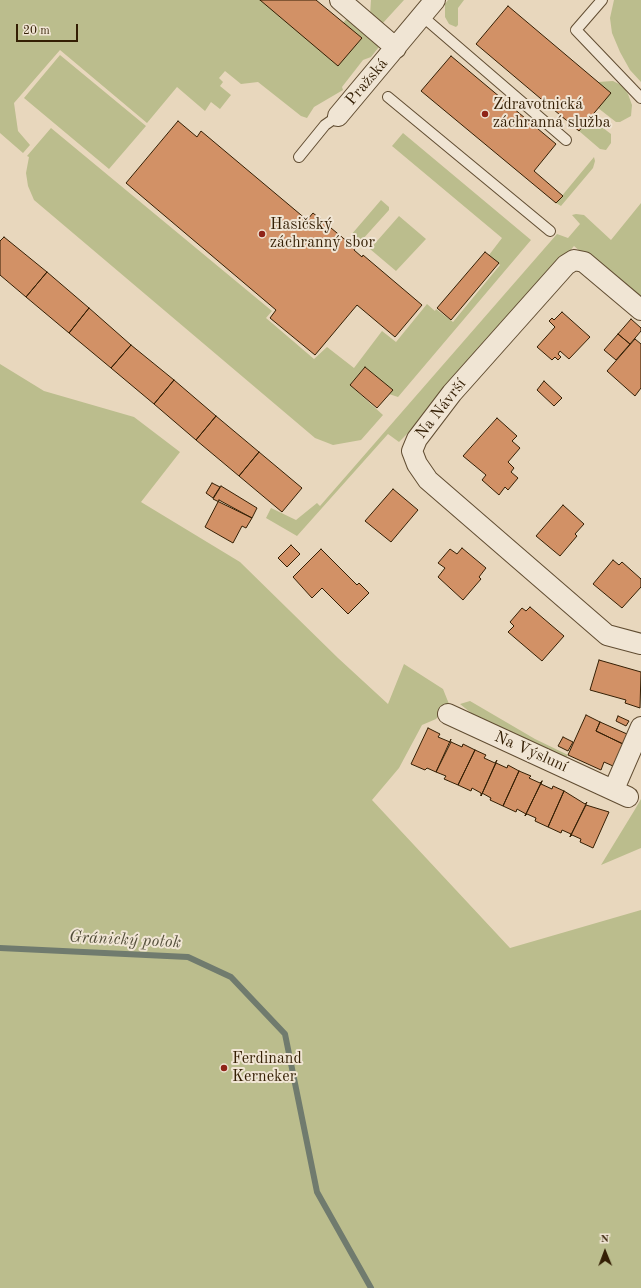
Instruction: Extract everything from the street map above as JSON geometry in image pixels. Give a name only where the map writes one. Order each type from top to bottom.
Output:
[{"type":"street","name":"Pražská","points":[[340,0],[396,48]]},
{"type":"street","name":"Pražská","points":[[338,116],[435,0]]},
{"type":"street","name":"Na Návrší","points":[[641,310],[584,262],[574,260],[566,265],[452,393],[417,440],[412,451],[417,464],[428,480],[607,634],[641,644]]},
{"type":"street","name":"Na Výsluní","points":[[448,714],[621,793],[641,728]]},
{"type":"lane","points":[[602,0],[576,30],[641,98]]},
{"type":"lane","points":[[422,16],[566,140]]},
{"type":"lane","points":[[388,97],[550,230]]},
{"type":"lane","points":[[299,157],[325,125],[338,116]]},
{"type":"green space","points":[[0,0],[260,0],[343,23],[350,15],[382,43],[371,57],[363,60],[342,87],[343,90],[314,107],[307,118],[301,116],[258,82],[241,84],[225,71],[219,78],[223,82],[220,86],[231,95],[220,109],[211,102],[205,111],[177,87],[147,123],[60,50],[14,103],[18,131],[30,145],[23,153],[0,133]]},
{"type":"green space","points":[[371,0],[404,0],[382,24],[370,15]]},
{"type":"green space","points":[[448,0],[464,0],[458,8],[458,25],[456,27],[449,24],[445,17],[445,4]]},
{"type":"green space","points":[[614,0],[641,0],[641,82],[630,70],[612,33],[610,18]]},
{"type":"green space","points":[[60,55],[146,126],[109,169],[24,98]]},
{"type":"green space","points":[[613,81],[623,86],[632,105],[631,116],[620,122],[616,122],[598,108],[598,82]]},
{"type":"green space","points":[[590,118],[611,134],[611,143],[606,150],[600,149],[579,131]]},
{"type":"green space","points":[[51,128],[272,311],[266,318],[314,359],[327,347],[354,368],[382,331],[396,342],[427,304],[435,311],[436,309],[453,322],[500,265],[489,255],[502,238],[392,146],[403,133],[531,240],[398,397],[389,394],[392,390],[365,367],[350,385],[383,415],[361,440],[333,445],[315,438],[34,200],[28,186],[26,173],[29,157],[27,156]]},
{"type":"green space","points":[[594,157],[595,161],[593,168],[561,206],[556,203]]},
{"type":"green space","points":[[381,200],[389,207],[389,210],[362,240],[358,240],[351,235]]},
{"type":"green space","points":[[641,203],[641,304],[574,246],[440,401],[399,442],[388,434],[297,536],[266,518],[271,508],[296,520],[317,503],[320,506],[557,234],[568,238],[580,224],[572,215],[584,215],[611,240]]},
{"type":"green space","points":[[399,216],[426,239],[396,271],[370,249]]},
{"type":"green space","points":[[0,364],[44,391],[134,417],[180,452],[141,502],[240,562],[338,658],[388,704],[404,664],[443,689],[449,704],[436,719],[422,725],[399,768],[372,800],[510,948],[641,910],[641,1288],[0,1288]]},
{"type":"green space","points":[[470,701],[535,739],[568,755],[563,761],[542,746],[532,743],[517,734],[481,721],[460,704]]},
{"type":"green space","points":[[641,799],[641,848],[601,865],[634,811]]},
{"type":"building","points":[[260,0],[316,0],[362,38],[338,66]]},
{"type":"building","points":[[508,6],[611,93],[579,131],[476,44]]},
{"type":"building","name":"Zdravotnická záchranná služba","points":[[451,56],[556,144],[534,171],[563,196],[556,203],[421,91]]},
{"type":"building","name":"Hasičský záchranný sbor","points":[[178,121],[197,137],[201,131],[307,220],[313,213],[355,248],[354,250],[362,257],[363,255],[422,305],[395,337],[357,305],[315,355],[270,318],[276,310],[126,183]]},
{"type":"building","points":[[4,237],[47,272],[26,297],[0,275],[0,241]]},
{"type":"building","points":[[485,252],[499,263],[451,320],[437,308]]},
{"type":"building","points":[[47,272],[89,308],[69,333],[26,297]]},
{"type":"building","points":[[89,308],[131,345],[111,368],[69,333]]},
{"type":"building","points":[[562,312],[590,337],[569,359],[560,351],[558,354],[561,357],[558,360],[555,357],[552,360],[537,347],[555,327],[549,321],[552,318],[554,320]]},
{"type":"building","points":[[631,319],[641,328],[641,331],[630,344],[618,334]]},
{"type":"building","points":[[618,334],[630,344],[616,360],[604,350]]},
{"type":"building","points":[[635,339],[641,344],[641,388],[635,396],[607,371]]},
{"type":"building","points":[[131,345],[174,380],[154,404],[111,368]]},
{"type":"building","points":[[365,367],[393,390],[377,408],[350,385]]},
{"type":"building","points":[[174,380],[216,416],[196,440],[154,404]]},
{"type":"building","points":[[544,381],[562,398],[554,406],[537,390]]},
{"type":"building","points":[[216,416],[259,452],[239,476],[196,440]]},
{"type":"building","points":[[497,418],[517,436],[512,441],[520,448],[508,462],[514,468],[511,472],[518,478],[508,490],[505,487],[499,495],[482,480],[486,475],[463,456]]},
{"type":"building","points":[[259,452],[302,488],[282,512],[239,476]]},
{"type":"building","points":[[212,483],[220,487],[213,498],[206,493]]},
{"type":"building","points":[[221,486],[257,508],[252,518],[213,499]]},
{"type":"building","points":[[393,489],[418,510],[391,542],[365,521]]},
{"type":"building","points":[[219,500],[252,518],[246,528],[242,526],[233,543],[205,527]]},
{"type":"building","points":[[563,505],[584,524],[575,534],[577,536],[560,556],[536,536]]},
{"type":"building","points":[[291,545],[300,554],[287,567],[278,558]]},
{"type":"building","points":[[462,548],[486,568],[479,577],[481,579],[463,600],[438,577],[445,568],[438,563],[450,549],[457,554]]},
{"type":"building","points":[[321,549],[357,585],[359,583],[369,593],[348,614],[322,588],[312,598],[293,577]]},
{"type":"building","points":[[613,560],[619,565],[622,562],[641,579],[641,587],[622,608],[593,584]]},
{"type":"building","points":[[530,607],[564,636],[542,661],[508,632],[514,626],[510,622],[522,608],[526,611]]},
{"type":"building","points":[[599,660],[641,672],[640,708],[625,703],[626,700],[590,690]]},
{"type":"building","points":[[586,715],[600,722],[596,731],[623,744],[613,766],[604,762],[601,770],[568,755]]},
{"type":"building","points":[[618,716],[629,721],[626,726],[616,721]]},
{"type":"building","points":[[600,722],[627,734],[623,744],[596,731]]},
{"type":"building","points":[[428,728],[440,734],[438,737],[450,742],[436,772],[427,768],[425,770],[411,764]]},
{"type":"building","points":[[563,737],[573,742],[568,751],[558,746]]},
{"type":"building","points":[[451,742],[462,747],[463,744],[475,750],[458,785],[444,779],[446,776],[436,772]]},
{"type":"building","points":[[475,750],[486,755],[484,758],[495,763],[497,760],[481,796],[481,793],[472,788],[471,791],[458,785]]},
{"type":"building","points":[[496,763],[507,768],[508,765],[519,771],[503,806],[490,800],[491,798],[482,793]]},
{"type":"building","points":[[519,771],[531,776],[529,778],[540,783],[542,781],[526,814],[517,809],[516,812],[503,806]]},
{"type":"building","points":[[542,781],[541,784],[552,789],[553,786],[564,791],[548,827],[535,821],[536,818],[527,814],[525,816]]},
{"type":"building","points":[[564,791],[585,804],[587,802],[570,837],[571,834],[562,830],[561,833],[548,827]]},
{"type":"building","points":[[586,805],[609,812],[593,848],[580,842],[581,839],[572,835],[570,837]]},
{"type":"waterway","name":"Gránický potok","points":[[0,948],[188,957],[231,977],[285,1034],[317,1192],[371,1288]]},
{"type":"place","name":"Zdravotnická záchranná služba","points":[[485,114]]},
{"type":"place","name":"Hasičský záchranný sbor","points":[[262,234]]},
{"type":"place","name":"Ferdinand Kerneker","points":[[224,1068]]}]
